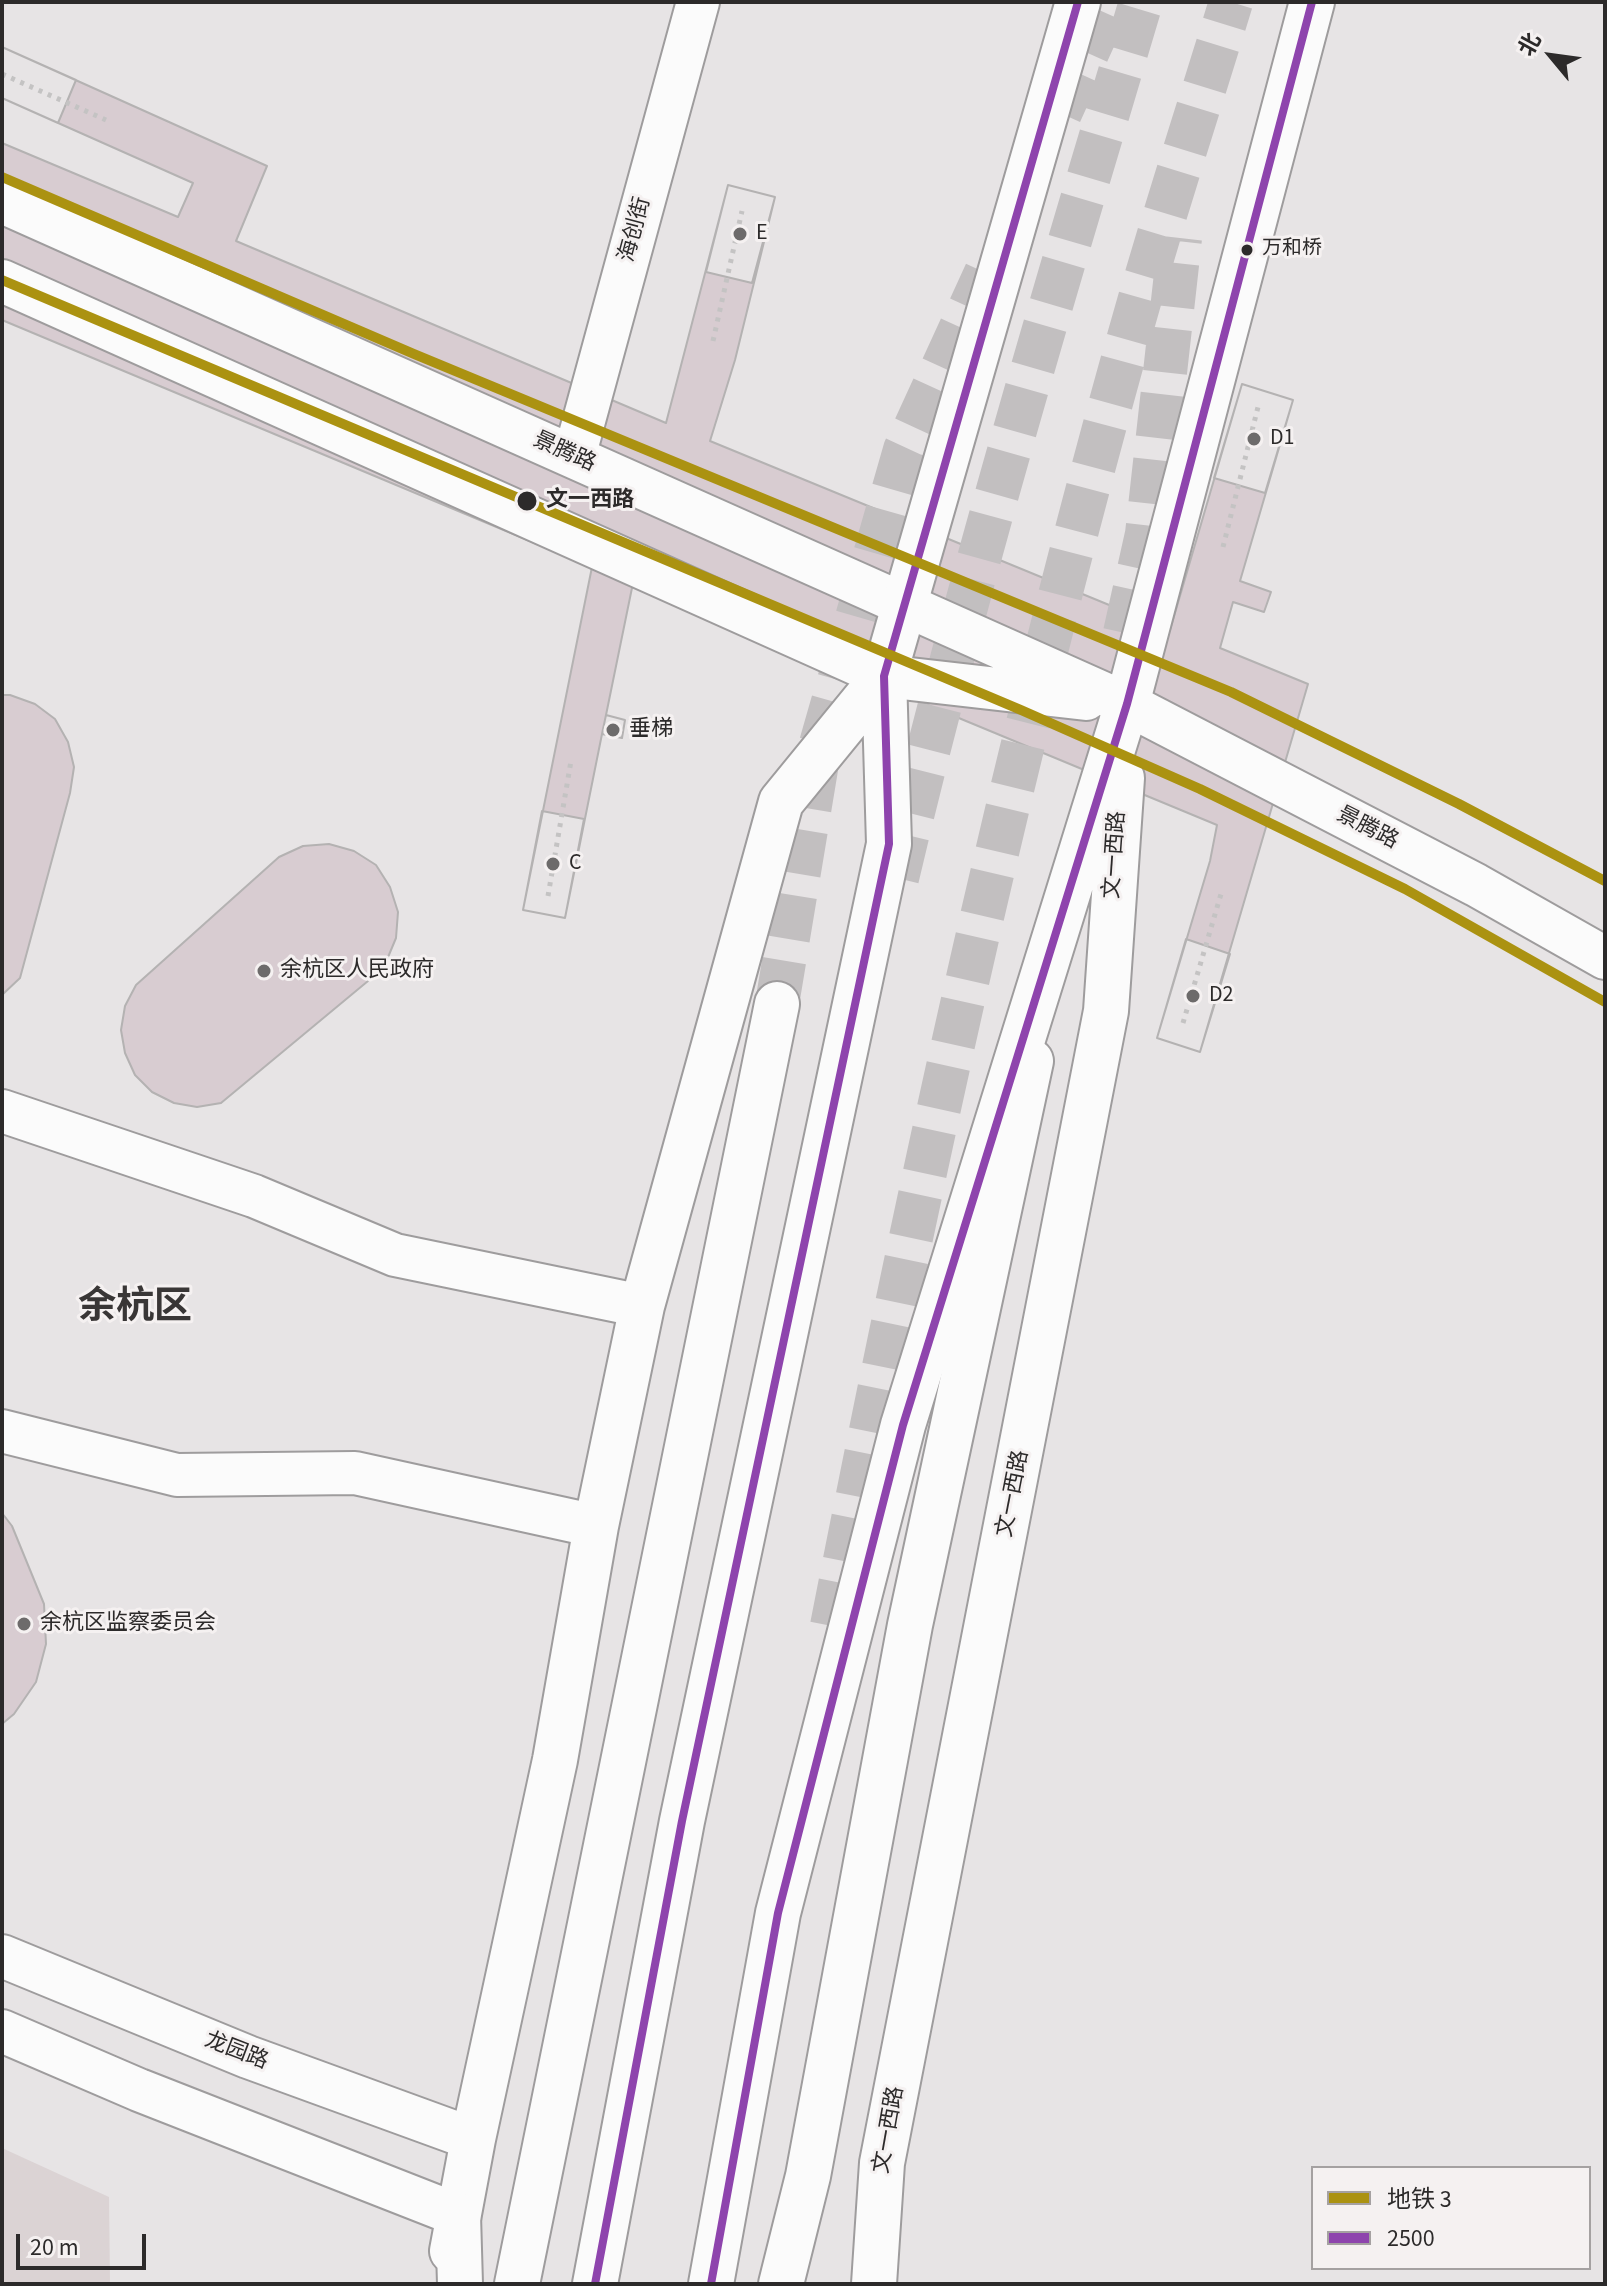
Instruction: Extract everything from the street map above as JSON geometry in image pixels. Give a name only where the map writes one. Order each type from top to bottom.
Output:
[{"type":"main road","points":[[595,2284],[682,1821],[889,844],[884,676],[1078,2]]},
{"type":"main road","points":[[1127,704],[1312,2]]},
{"type":"main road","points":[[446,2284],[473,2139],[555,1760],[596,1526],[642,1306],[781,802],[884,676]]},
{"type":"main road","name":"文一西路","points":[[711,2284],[778,1913],[903,1425],[1127,704]]},
{"type":"main road","name":"文一西路","points":[[874,2284],[882,2163],[1106,1011],[1127,704]]},
{"type":"main road","points":[[517,2284],[777,1004]]},
{"type":"main road","points":[[781,2284],[808,2176],[910,1625],[1031,1061]]},
{"type":"main road","points":[[798,2284],[808,2176]]},
{"type":"main road","points":[[458,2215],[460,2284]]},
{"type":"main road","points":[[526,2284],[528,2228]]},
{"type":"street","name":"海创街","points":[[574,457],[698,2]]},
{"type":"street","name":"景腾路","points":[[2,202],[1127,704],[1476,885],[1605,958]]},
{"type":"street","name":"景腾路","points":[[2,281],[884,676],[1127,704]]},
{"type":"street","points":[[2,1111],[254,1196],[395,1255],[642,1306]]},
{"type":"street","points":[[2,1431],[177,1475],[355,1473],[596,1526]]},
{"type":"street","name":"龙园路","points":[[2,1956],[248,2057],[473,2139]]},
{"type":"street","points":[[2,2031],[139,2090],[458,2215]]},
{"type":"path","points":[[2,74],[106,120]]},
{"type":"path","points":[[713,341],[742,211]]},
{"type":"path","points":[[1223,547],[1258,407]]},
{"type":"path","points":[[548,896],[571,761]]},
{"type":"path","points":[[1183,1023],[1221,894]]},
{"type":"shaded area","points":[[2,2148],[109,2197],[110,2284],[2,2284]]},
{"type":"building","name":"文一西路","points":[[2,47],[267,166],[236,241],[666,423],[728,185],[775,197],[735,360],[710,441],[1170,630],[1242,384],[1293,400],[1240,581],[1271,592],[1264,612],[1233,602],[1220,648],[1308,684],[1200,1052],[1157,1038],[1210,861],[1217,825],[633,583],[606,715],[625,720],[622,738],[602,734],[565,918],[523,910],[592,567],[2,320],[2,143],[178,217],[193,183],[2,98]]},
{"type":"building","points":[[2,47],[76,80],[58,123],[2,98]]},
{"type":"building","name":"E","points":[[728,185],[775,197],[752,283],[706,272]]},
{"type":"building","name":"D1","points":[[1242,384],[1293,400],[1265,493],[1214,478]]},
{"type":"building","points":[[2,695],[35,704],[55,719],[68,742],[74,767],[70,793],[20,978],[2,995]]},
{"type":"building","name":"垂梯","points":[[606,715],[625,720],[622,738],[602,734]]},
{"type":"building","name":"C","points":[[542,811],[584,819],[565,918],[523,910]]},
{"type":"building","name":"余杭区人民政府","points":[[329,844],[354,851],[376,865],[390,887],[398,912],[396,938],[386,962],[368,981],[221,1103],[197,1107],[174,1103],[152,1092],[135,1075],[125,1053],[121,1030],[125,1006],[136,985],[279,857],[303,846]]},
{"type":"building","name":"D2","points":[[1186,939],[1230,954],[1200,1052],[1157,1038]]},
{"type":"building","name":"余杭区监察委员会","points":[[2,1513],[12,1526],[44,1604],[46,1644],[36,1682],[14,1714],[2,1724]]},
{"type":"tunnel","points":[[1060,113],[1110,2]]},
{"type":"tunnel","points":[[897,878],[982,548],[1141,2]]},
{"type":"tunnel","points":[[832,1626],[931,1144],[1043,665],[1138,305],[1231,2]]},
{"type":"tunnel","points":[[1125,633],[1147,534],[1180,238]]},
{"type":"tunnel","points":[[777,1004],[819,751],[905,450],[986,273]]},
{"type":"metro line","name":"3","points":[[2,177],[414,354],[1231,692],[1459,804],[1605,881]]},
{"type":"metro line","name":"3","points":[[2,280],[1021,710],[1200,789],[1405,889],[1605,1002]]},
{"type":"transit line","name":"2500","points":[[595,2284],[682,1821],[889,844],[884,676],[1078,2]]},
{"type":"transit line","name":"2500","points":[[711,2284],[778,1913],[903,1425],[1127,704],[1312,2]]},
{"type":"place","name":"E","points":[[740,234]]},
{"type":"place","name":"万和桥","points":[[1247,250]]},
{"type":"place","name":"D1","points":[[1254,439]]},
{"type":"place","name":"文一西路","points":[[527,501]]},
{"type":"place","name":"垂梯","points":[[613,730]]},
{"type":"place","name":"C","points":[[553,864]]},
{"type":"place","name":"余杭区人民政府","points":[[264,971]]},
{"type":"place","name":"D2","points":[[1193,996]]},
{"type":"place","name":"余杭区监察委员会","points":[[24,1624]]},
{"type":"district","name":"余杭区","points":[[135,1310]]}]
